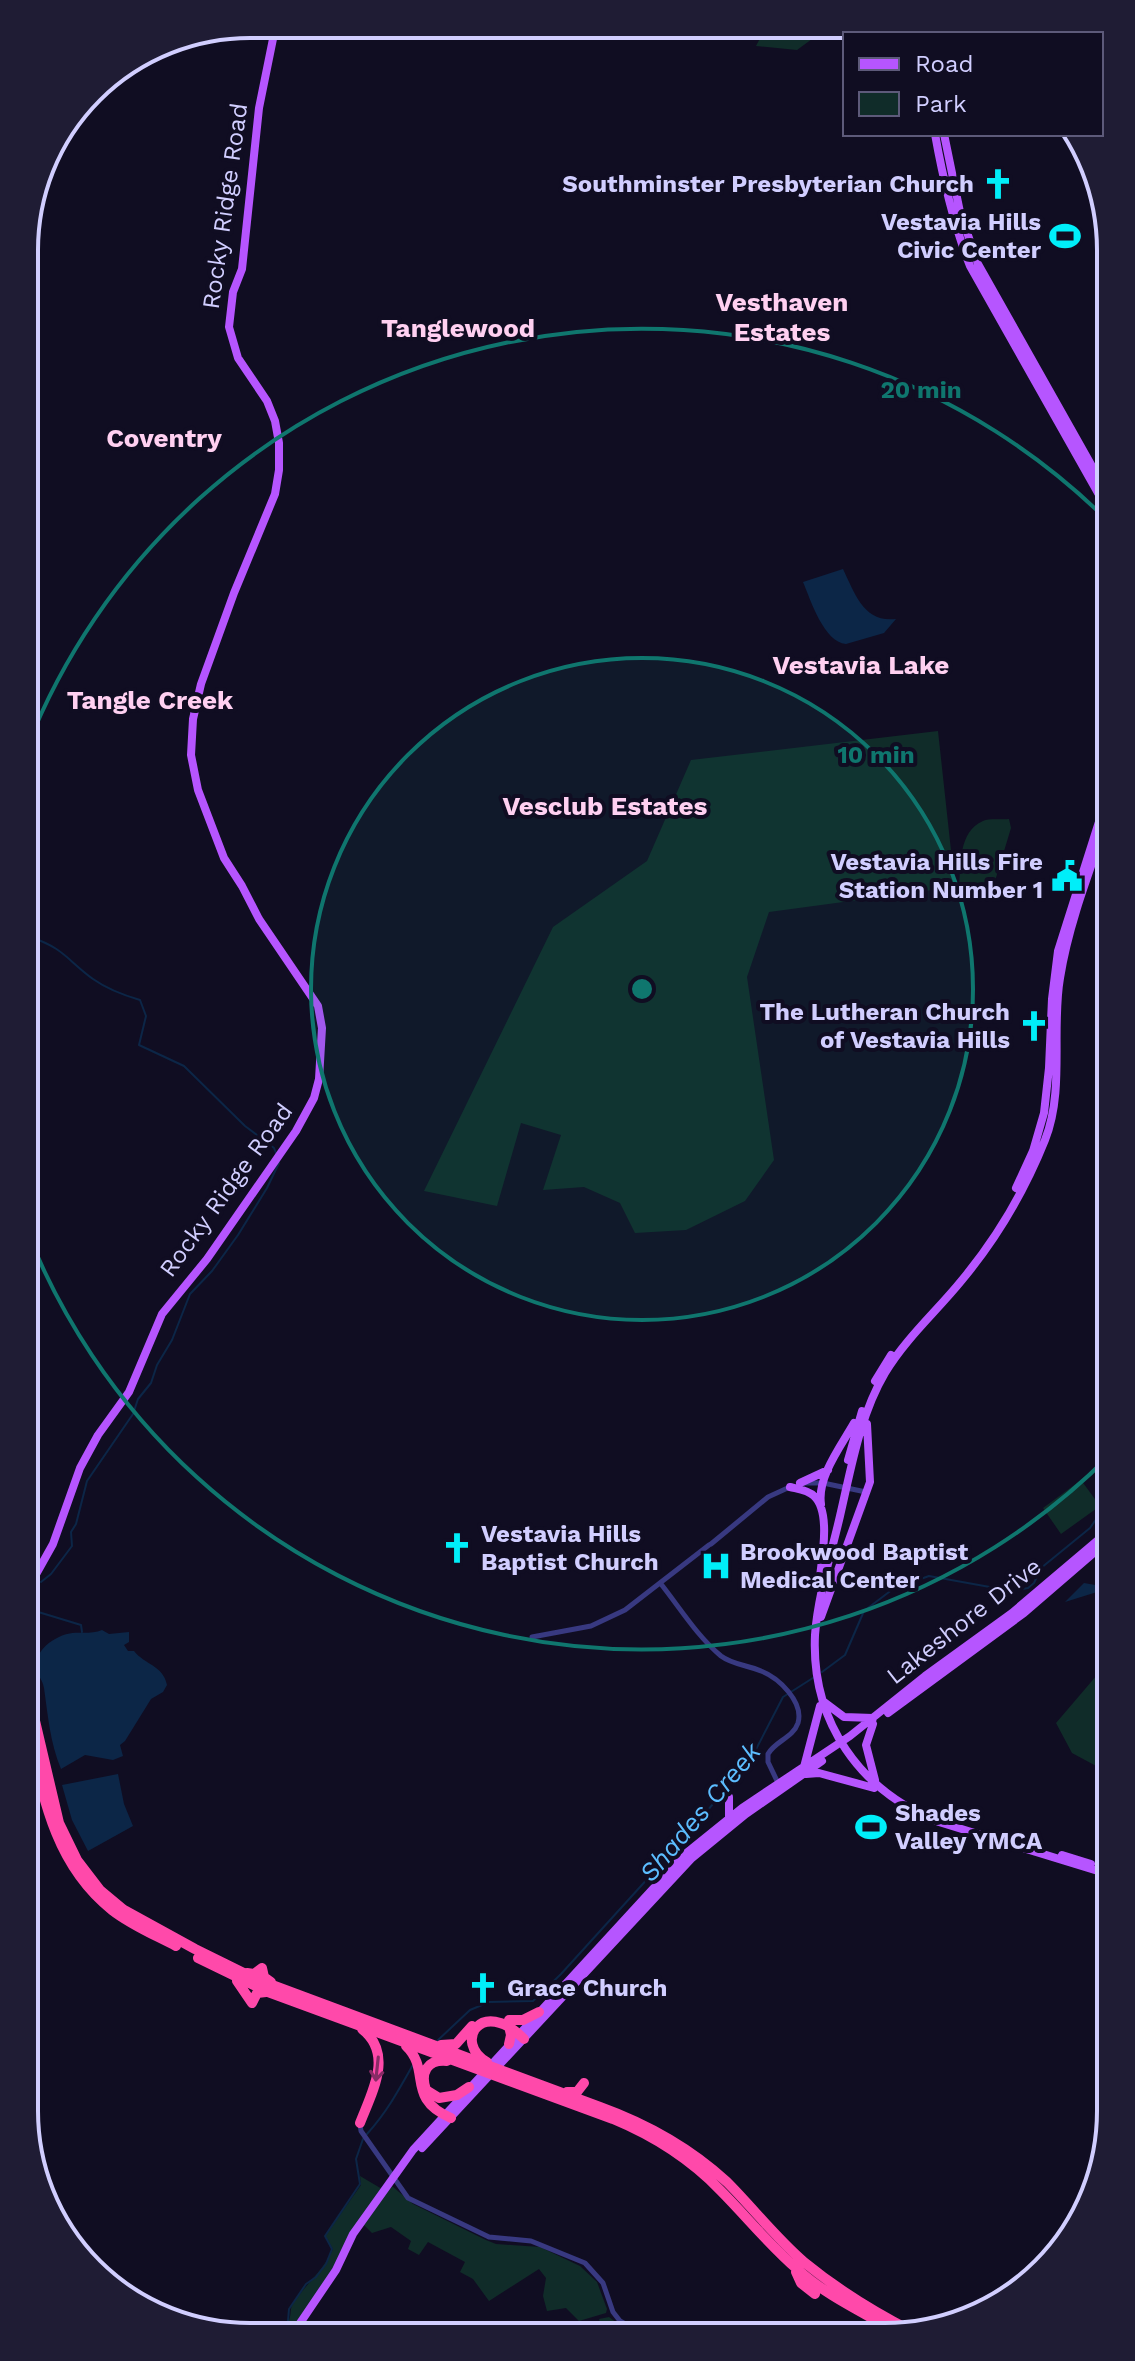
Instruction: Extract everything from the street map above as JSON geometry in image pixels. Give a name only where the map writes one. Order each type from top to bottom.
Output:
[{"type":"highway","points":[[38,1731],[59,1823]]},
{"type":"highway","points":[[38,1756],[69,1846],[100,1890],[124,1910],[254,1986],[424,2043],[474,2064]]},
{"type":"highway","points":[[38,1766],[53,1830],[65,1856],[82,1880],[114,1912],[238,1975],[317,2002]]},
{"type":"highway","points":[[238,1975],[252,2003],[257,1993],[268,1992]]},
{"type":"highway","points":[[254,1986],[261,1984],[329,2006],[402,2042],[538,2080],[650,2128],[700,2160],[727,2183],[833,2290],[894,2322]]},
{"type":"highway","points":[[509,2023],[539,2012]]},
{"type":"highway","points":[[424,2043],[449,2046],[467,2040],[475,2026],[488,2015],[496,2015],[523,2035]]},
{"type":"highway","points":[[352,2019],[372,2038],[379,2058],[376,2083],[360,2123]]},
{"type":"highway","points":[[509,2023],[509,2044]]},
{"type":"highway","points":[[467,2040],[475,2052],[474,2064]]},
{"type":"highway","points":[[402,2042],[418,2062],[420,2089],[448,2115]]},
{"type":"highway","points":[[436,2124],[433,2101],[423,2081],[427,2067],[439,2060],[474,2064]]},
{"type":"highway","points":[[508,2074],[632,2127],[667,2146],[711,2181],[791,2264],[883,2323]]},
{"type":"highway","points":[[551,2088],[577,2092],[584,2083],[588,2097],[600,2107]]},
{"type":"highway","points":[[433,2101],[469,2087]]},
{"type":"highway","points":[[791,2264],[801,2283],[815,2294]]},
{"type":"highway","points":[[890,2320],[896,2322]]},
{"type":"main road","name":"Rocky Ridge Road","points":[[38,1571],[53,1544],[80,1468],[98,1435],[129,1392],[162,1314],[207,1259],[296,1131],[314,1098],[319,1079],[322,1028],[318,1006],[259,919],[224,858],[198,792],[191,755],[193,719],[201,684],[275,494],[279,470],[275,421],[267,401],[238,358],[229,327],[233,292],[242,269],[263,83],[273,38]]},
{"type":"main road","points":[[940,139],[952,213],[970,266],[1097,477]]},
{"type":"main road","points":[[940,139],[978,264],[1024,357],[1097,490]]},
{"type":"main road","points":[[952,213],[957,221],[964,222]]},
{"type":"main road","points":[[814,1654],[819,1604],[846,1487],[867,1407],[881,1368],[967,1267],[1004,1211],[1033,1151],[1044,1113],[1058,951],[1097,828]]},
{"type":"main road","points":[[1097,853],[1065,951],[1059,981],[1054,1094],[1045,1140],[1027,1179],[986,1250],[897,1355],[855,1431],[814,1614],[814,1654],[820,1699],[831,1729],[858,1769],[878,1788],[900,1807],[946,1824],[1034,1850],[1041,1855],[1097,1869]]},
{"type":"main road","points":[[1038,1048],[1046,1048],[1050,1053]]},
{"type":"main road","points":[[819,1585],[824,1519],[821,1504],[829,1469],[867,1407]]},
{"type":"main road","points":[[816,1633],[867,1492],[871,1468],[867,1407]]},
{"type":"main road","points":[[800,1483],[829,1469]]},
{"type":"main road","points":[[790,1487],[807,1491],[821,1504]]},
{"type":"main road","name":"Lakeshore Drive","points":[[840,1745],[1016,1620],[1097,1542]]},
{"type":"main road","name":"Lakeshore Drive","points":[[1060,1576],[1097,1548]]},
{"type":"main road","points":[[820,1699],[847,1718],[852,1737]]},
{"type":"main road","points":[[804,1771],[820,1699]]},
{"type":"main road","points":[[831,1729],[835,1720],[874,1721],[866,1745]]},
{"type":"main road","points":[[814,1734],[831,1729]]},
{"type":"main road","points":[[301,2323],[336,2270],[353,2234],[392,2178],[415,2155],[469,2087],[509,2044],[523,2035],[539,2012],[685,1854],[753,1800],[804,1771],[852,1737],[861,1738],[866,1745],[878,1788]]},
{"type":"main road","points":[[823,1758],[840,1745]]},
{"type":"main road","points":[[840,1745],[858,1769]]},
{"type":"main road","points":[[811,1746],[814,1755],[823,1758]]},
{"type":"main road","points":[[823,1758],[823,1767],[829,1775]]},
{"type":"main road","points":[[858,1769],[867,1769],[869,1762]]},
{"type":"main road","points":[[847,1780],[858,1769]]},
{"type":"main road","points":[[804,1771],[878,1788]]},
{"type":"main road","points":[[412,2155],[436,2124],[448,2115],[691,1859],[778,1784]]},
{"type":"main road","points":[[729,1818],[731,1799],[753,1800]]},
{"type":"main road","points":[[1008,1843],[1023,1837]]},
{"type":"street","points":[[532,1637],[583,1628],[630,1608],[768,1497],[790,1487],[800,1483],[828,1484],[867,1492]]},
{"type":"street","points":[[661,1584],[709,1645],[723,1657],[737,1665],[764,1672],[789,1693],[799,1713],[799,1721],[796,1728],[768,1754],[768,1762],[778,1784]]},
{"type":"street","points":[[360,2123],[361,2131],[408,2198],[489,2237],[531,2241],[585,2263],[603,2283],[614,2314],[624,2323]]},
{"type":"street","points":[[399,2187],[397,2175],[400,2169]]},
{"type":"green space","points":[[760,38],[813,38],[797,50],[756,46]]},
{"type":"green space","points":[[938,731],[955,887],[769,912],[747,977],[774,1160],[745,1201],[686,1230],[635,1233],[620,1203],[584,1187],[543,1190],[561,1135],[521,1123],[497,1206],[424,1191],[553,927],[647,861],[691,760]]},
{"type":"green space","points":[[1009,819],[1011,828],[995,881],[959,887],[962,850],[969,833],[986,820]]},
{"type":"green space","points":[[1081,1480],[1097,1502],[1097,1508],[1061,1534],[1043,1508]]},
{"type":"green space","points":[[1097,1675],[1097,1766],[1072,1753],[1056,1723]]},
{"type":"green space","points":[[360,2176],[382,2189],[298,2323],[287,2323],[294,2302],[333,2249],[325,2236],[361,2185]]},
{"type":"green space","points":[[392,2186],[413,2204],[486,2240],[496,2244],[540,2247],[580,2266],[597,2282],[606,2313],[579,2321],[566,2308],[547,2311],[543,2296],[546,2278],[539,2269],[489,2301],[473,2279],[460,2272],[465,2262],[428,2242],[419,2255],[408,2249],[411,2241],[391,2227],[372,2233],[364,2225]]},
{"type":"green space","points":[[609,2317],[617,2323],[600,2323],[599,2319]]},
{"type":"water","name":"Vestavia Lake","points":[[843,569],[868,612],[885,619],[896,619],[884,633],[846,644],[838,642],[825,629],[803,582]]},
{"type":"water","points":[[1084,1583],[1097,1585],[1097,1592],[1065,1602]]},
{"type":"water","points":[[92,1632],[129,1632],[129,1642],[124,1645],[128,1651],[134,1651],[158,1669],[167,1685],[163,1692],[151,1699],[120,1745],[123,1756],[113,1760],[85,1755],[61,1769],[38,1672],[38,1657],[59,1637]]},
{"type":"water","points":[[118,1774],[124,1804],[133,1826],[88,1851],[72,1820],[62,1785]]},
{"type":"waterway","points":[[38,940],[58,950],[104,986],[140,1000],[146,1016],[139,1045],[184,1066],[276,1153]]},
{"type":"waterway","points":[[41,1582],[72,1546],[71,1532],[87,1481],[151,1383],[190,1294],[212,1271],[238,1235],[279,1163]]},
{"type":"waterway","name":"Shades Creek","points":[[822,1672],[845,1655],[864,1611],[893,1589],[929,1576],[1012,1591],[1028,1588],[1041,1568],[1090,1528],[1097,1518]]},
{"type":"waterway","points":[[38,1612],[81,1625],[82,1632]]},
{"type":"waterway","name":"Shades Creek","points":[[437,2041],[470,2010],[489,2002],[533,2001],[680,1843],[751,1759],[783,1697],[816,1676]]},
{"type":"waterway","name":"Shades Creek","points":[[367,2134],[414,2063]]},
{"type":"waterway","name":"Shades Creek","points":[[286,2323],[289,2309],[306,2284],[326,2264],[332,2249],[325,2236],[360,2184],[356,2159],[363,2139]]},
{"type":"place","name":"Southminster Presbyterian Church","points":[[998,184]]},
{"type":"place","name":"Vestavia Hills Civic Center","points":[[1065,236]]},
{"type":"place","name":"Vestavia Hills Fire Station Number 1","points":[[1067,876]]},
{"type":"place","name":"The Lutheran Church of Vestavia Hills","points":[[1034,1026]]},
{"type":"place","name":"Vestavia Hills Baptist Church","points":[[457,1548]]},
{"type":"place","name":"Brookwood Baptist Medical Center","points":[[716,1566]]},
{"type":"place","name":"Shades Valley YMCA","points":[[871,1827]]},
{"type":"place","name":"Grace Church","points":[[483,1988]]},
{"type":"district","name":"Vesthaven Estates","points":[[782,317]]},
{"type":"district","name":"Tanglewood","points":[[458,328]]},
{"type":"district","name":"Coventry","points":[[164,438]]},
{"type":"district","name":"Vestavia Lake","points":[[861,665]]},
{"type":"district","name":"Tangle Creek","points":[[150,700]]},
{"type":"district","name":"Vesclub Estates","points":[[605,806]]}]
